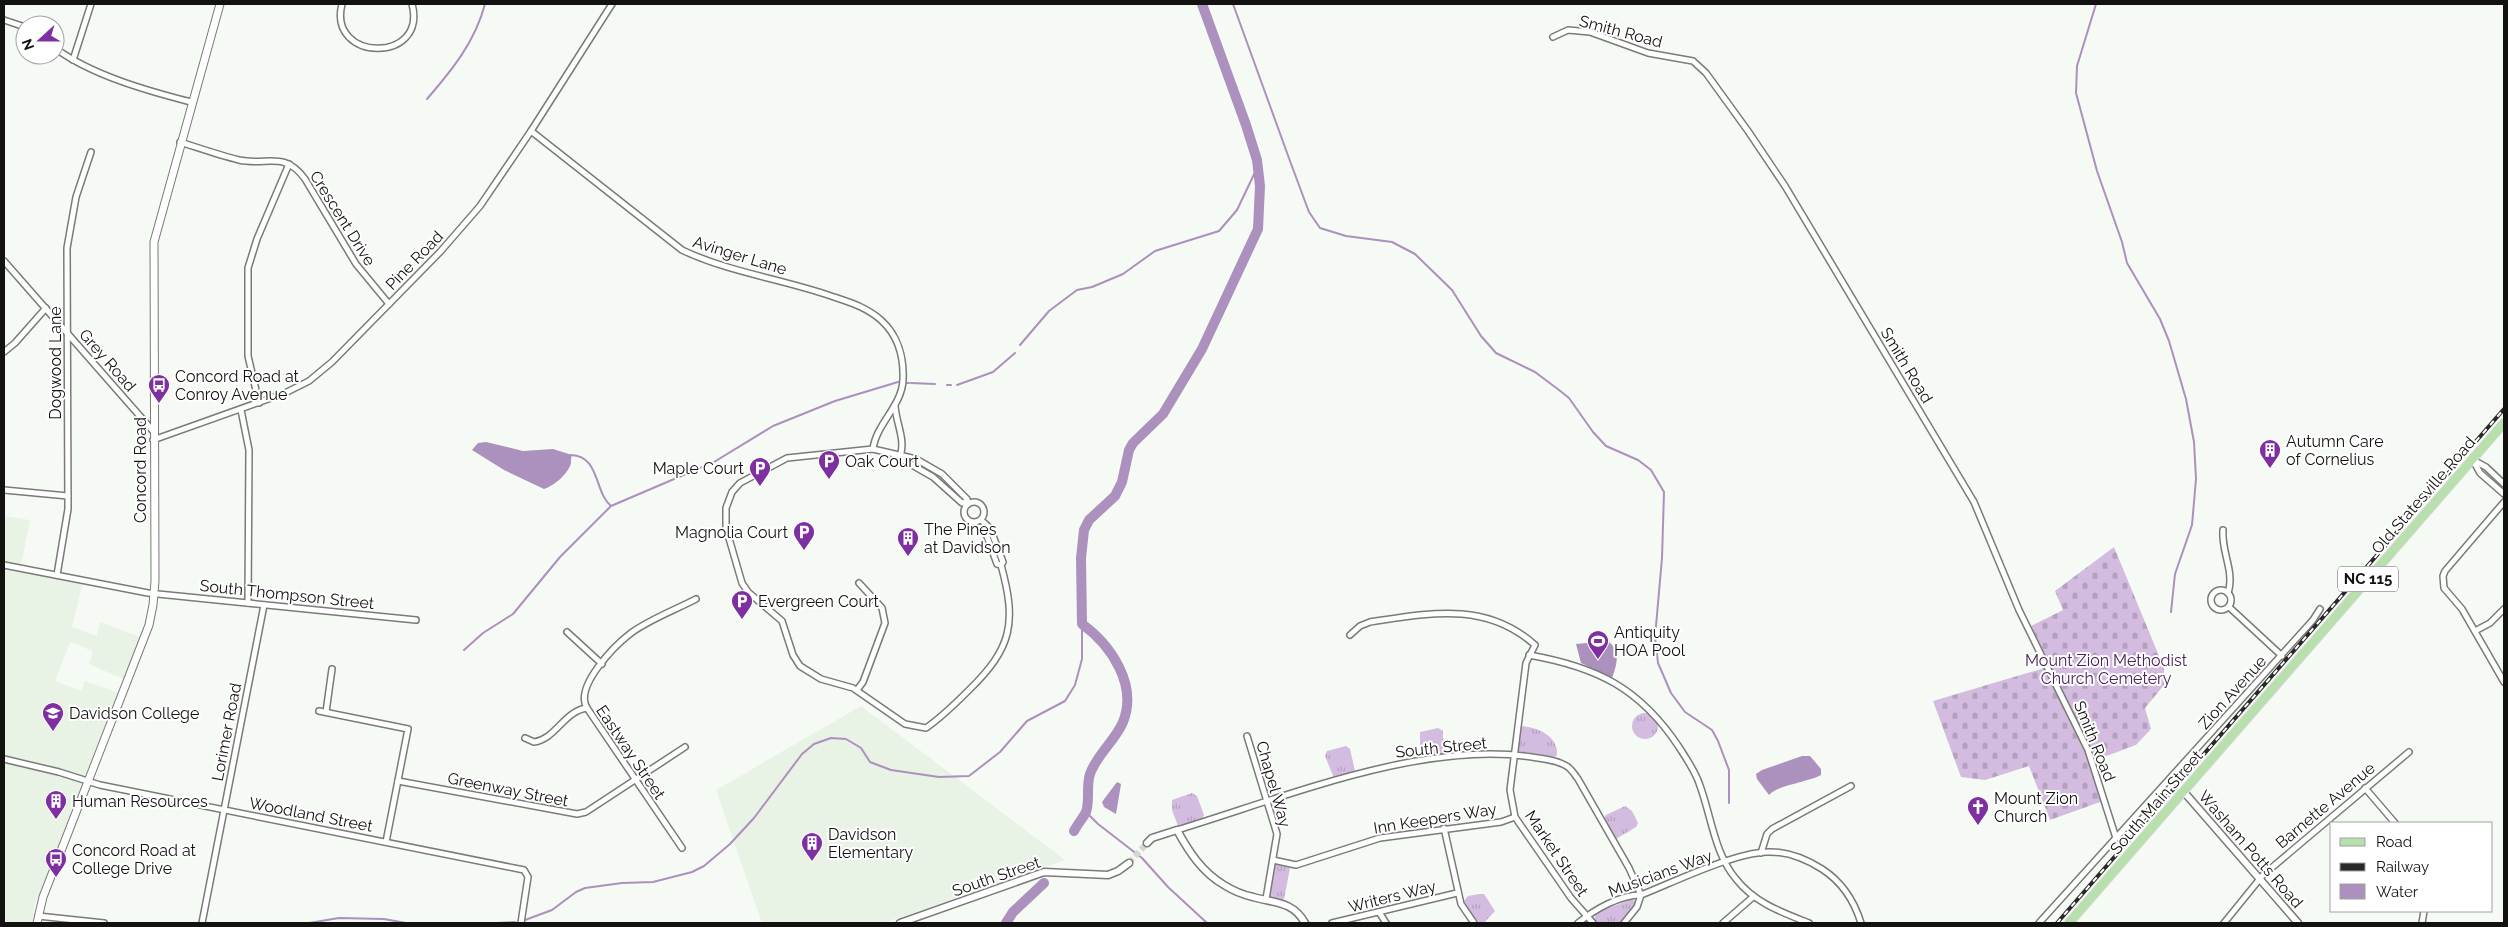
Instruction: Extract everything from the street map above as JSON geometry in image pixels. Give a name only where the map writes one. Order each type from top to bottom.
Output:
[{"type":"main road","name":"Concord Road","points":[[37,920],[149,625],[154,593],[154,242],[180,142],[220,4]]},
{"type":"main road","name":"Old Statesville Road","points":[[2264,698],[2504,423]]},
{"type":"main road","name":"South Main Street","points":[[2069,923],[2264,698]]},
{"type":"street","points":[[73,60],[91,4]]},
{"type":"street","points":[[342,4],[342,21],[349,35],[361,45],[374,50],[389,47],[406,36],[414,17],[412,4]]},
{"type":"street","name":"Pine Road","points":[[153,440],[293,390],[322,372],[475,212],[531,131],[612,4]]},
{"type":"street","name":"Smith Road","points":[[1553,37],[1568,30],[1590,32],[1648,54],[1693,61],[1706,73],[1757,144],[1785,186],[1974,502],[2016,604],[2088,750],[2116,838]]},
{"type":"street","points":[[65,55],[112,77],[192,102]]},
{"type":"street","name":"Avinger Lane","points":[[531,131],[682,250],[711,261],[859,305],[872,313],[889,328],[900,353],[902,384],[895,406],[877,437],[874,449]]},
{"type":"street","name":"Crescent Drive","points":[[180,142],[240,160],[275,160],[288,164],[305,179],[356,264],[388,304]]},
{"type":"street","name":"Dogwood Lane","points":[[57,575],[68,517],[66,330],[68,239],[76,197],[91,152]]},
{"type":"street","points":[[259,403],[248,356],[248,268],[257,239],[288,164]]},
{"type":"street","name":"Grey Road","points":[[4,261],[153,431]]},
{"type":"street","points":[[4,352],[19,339],[46,308]]},
{"type":"street","name":"Avinger Lane","points":[[895,406],[896,419],[903,442],[901,457]]},
{"type":"street","points":[[240,410],[249,450],[248,603]]},
{"type":"street","points":[[874,449],[901,457],[933,477],[962,503],[977,502],[983,506],[985,512],[983,522],[985,531],[997,564],[1001,565],[1009,614],[1006,642],[986,674],[941,718],[926,728],[905,724],[857,690],[813,676],[800,666],[793,655],[782,621],[748,592],[742,583],[729,542],[725,515],[728,500],[740,483],[782,460],[814,454],[874,449]]},
{"type":"street","points":[[2473,460],[2486,467],[2504,484]]},
{"type":"street","points":[[2473,460],[2480,473],[2504,494]]},
{"type":"street","points":[[4,490],[68,496]]},
{"type":"street","points":[[2504,502],[2443,576],[2447,593],[2462,609],[2504,682]]},
{"type":"street","points":[[968,503],[964,510],[967,520],[983,522]]},
{"type":"street","points":[[2223,530],[2222,540],[2231,576],[2228,593],[2232,600],[2229,607],[2224,610],[2217,610],[2211,602],[2212,595],[2217,591],[2228,593]]},
{"type":"street","name":"South Thompson Street","points":[[4,565],[154,593],[416,620]]},
{"type":"street","points":[[857,690],[863,682],[884,623],[882,608],[858,583]]},
{"type":"street","name":"Eastway Street","points":[[682,848],[586,708],[583,700],[584,692],[591,678],[631,633],[696,599]]},
{"type":"street","name":"Lorimer Road","points":[[202,923],[264,605]]},
{"type":"street","points":[[2229,607],[2282,656]]},
{"type":"street","name":"Zion Avenue","points":[[2039,923],[2282,656],[2314,620],[2320,609]]},
{"type":"street","points":[[2475,631],[2490,623],[2504,609]]},
{"type":"street","name":"Market Street","points":[[1350,635],[1360,626],[1370,622],[1456,612],[1473,614],[1514,628],[1535,646],[1526,663],[1513,754],[1510,790],[1516,817],[1571,898],[1593,923]]},
{"type":"street","points":[[567,632],[602,664]]},
{"type":"street","points":[[1529,655],[1568,662],[1610,680],[1645,704],[1664,725],[1699,782],[1725,862],[1735,878],[1753,897],[1771,908],[1809,923]]},
{"type":"street","points":[[326,712],[332,669]]},
{"type":"street","points":[[525,738],[534,742],[546,738],[574,713],[586,708]]},
{"type":"street","points":[[319,710],[408,729],[386,842]]},
{"type":"street","name":"Chapel Way","points":[[1247,736],[1278,834],[1266,899]]},
{"type":"street","name":"Greenway Street","points":[[398,781],[577,814],[586,812],[685,747]]},
{"type":"street","name":"Barnette Avenue","points":[[2224,923],[2260,879],[2408,752]]},
{"type":"street","name":"South Street","points":[[1147,842],[1152,838],[1360,774],[1420,760],[1513,754],[1550,760],[1568,767],[1629,868],[1641,895]]},
{"type":"street","name":"Woodland Street","points":[[4,759],[59,772],[89,782],[524,870],[527,873],[520,923]]},
{"type":"street","points":[[1761,853],[1767,834],[1772,828],[1851,786]]},
{"type":"street","points":[[2365,788],[2394,822]]},
{"type":"street","name":"Washam Potts Road","points":[[2184,792],[2298,923]]},
{"type":"street","name":"Inn Keepers Way","points":[[1273,860],[1296,865],[1380,838],[1444,828],[1501,822],[1516,817]]},
{"type":"street","points":[[1444,828],[1457,893],[1464,910],[1474,923]]},
{"type":"street","points":[[1178,830],[1189,853],[1205,870],[1224,885],[1252,897],[1292,907],[1305,923]]},
{"type":"street","name":"Musicians Way","points":[[1578,923],[1597,909],[1633,895],[1641,895],[1725,862],[1761,853],[1778,853],[1800,858],[1834,877],[1852,900],[1860,923]]},
{"type":"street","name":"South Street","points":[[900,923],[1044,872],[1108,875],[1129,863]]},
{"type":"street","name":"Writers Way","points":[[1332,923],[1457,893]]},
{"type":"street","points":[[1624,923],[1637,907],[1641,895]]},
{"type":"street","points":[[1723,923],[1753,897]]},
{"type":"street","points":[[1379,912],[1386,923]]},
{"type":"street","points":[[37,920],[104,923]]},
{"type":"shaded area","name":"Davidson College","points":[[4,516],[30,520],[20,569],[83,582],[72,627],[97,636],[100,622],[140,637],[124,679],[89,664],[93,651],[70,642],[55,681],[81,691],[85,681],[118,693],[35,904],[32,923],[4,923]]},
{"type":"shaded area","points":[[861,706],[1065,860],[884,923],[762,923],[716,790]]},
{"type":"green space","name":"Mount Zion Methodist Church Cemetery","points":[[2114,547],[2164,668],[2164,685],[2145,708],[2151,729],[2136,745],[2090,762],[2103,801],[2050,820],[2029,766],[1985,780],[1961,777],[1933,701],[2051,666],[2031,626],[2063,610],[2055,591]]},
{"type":"green space","points":[[1645,713],[1654,717],[1658,726],[1654,735],[1645,739],[1636,735],[1632,726],[1636,717]]},
{"type":"green space","points":[[1523,726],[1541,731],[1551,738],[1557,755],[1555,757],[1518,751],[1520,728]]},
{"type":"green space","points":[[1438,728],[1443,731],[1443,754],[1422,757],[1420,754],[1420,732]]},
{"type":"green space","points":[[1346,746],[1350,749],[1355,771],[1334,778],[1325,756],[1327,751]]},
{"type":"green space","points":[[1192,793],[1197,796],[1204,815],[1202,819],[1178,826],[1172,810],[1172,800]]},
{"type":"green space","points":[[1625,806],[1632,811],[1638,823],[1636,827],[1616,839],[1604,818],[1606,815]]},
{"type":"green space","points":[[1277,864],[1290,868],[1284,899],[1281,901],[1268,897],[1273,867]]},
{"type":"green space","points":[[1484,894],[1495,911],[1484,923],[1480,923],[1472,915],[1464,901],[1468,896]]},
{"type":"green space","points":[[1632,899],[1636,902],[1621,923],[1597,923],[1594,920],[1596,913]]},
{"type":"water","points":[[486,442],[523,451],[553,449],[572,455],[570,467],[560,479],[544,489],[504,470],[472,450],[478,443]]},
{"type":"water","name":"Antiquity HOA Pool","points":[[1608,641],[1615,649],[1617,658],[1612,678],[1581,663],[1576,644]]},
{"type":"water","points":[[1802,756],[1810,756],[1821,769],[1821,775],[1778,789],[1769,795],[1757,779],[1756,774],[1762,770]]},
{"type":"water","points":[[1117,782],[1121,784],[1116,814],[1104,807],[1102,802]]},
{"type":"waterway","points":[[427,99],[462,55],[481,18],[485,4]]},
{"type":"waterway","points":[[1074,831],[1086,812],[1088,783],[1093,767],[1120,729],[1127,708],[1127,694],[1119,667],[1103,643],[1082,624],[1081,558],[1084,530],[1089,520],[1115,496],[1122,482],[1129,450],[1133,443],[1163,414],[1202,349],[1258,229],[1260,186],[1257,160],[1202,4]]},
{"type":"waterway","points":[[1233,4],[1309,212],[1320,228],[1346,236],[1392,242],[1415,254],[1452,290],[1481,336],[1496,353],[1535,372],[1559,390],[1569,398],[1593,432],[1606,446],[1638,460],[1651,470],[1664,492],[1662,558],[1655,637],[1658,663],[1671,693],[1685,712],[1712,730],[1718,741],[1729,770],[1729,803]]},
{"type":"waterway","points":[[2096,4],[2077,66],[2076,93],[2097,171],[2122,242],[2127,263],[2160,319],[2169,341],[2186,399],[2194,442],[2196,479],[2192,525],[2175,574],[2171,612]]},
{"type":"waterway","points":[[1020,345],[1049,311],[1077,290],[1092,287],[1123,274],[1155,251],[1219,231],[1237,210],[1258,166]]},
{"type":"waterway","points":[[957,385],[993,372],[1015,353]]},
{"type":"waterway","points":[[464,650],[483,633],[513,614],[560,557],[611,506],[714,462],[773,426],[835,401],[898,382]]},
{"type":"waterway","points":[[911,383],[935,384]]},
{"type":"waterway","points":[[571,455],[587,461],[596,476],[606,500],[611,506]]},
{"type":"waterway","points":[[525,920],[552,910],[576,892],[585,888],[622,883],[653,882],[692,872],[704,866],[730,844],[754,818],[802,754],[814,744],[831,738],[846,739],[861,748],[870,762],[891,770],[939,777],[969,776],[1000,752],[1027,721],[1065,701],[1075,685],[1082,659],[1082,624]]},
{"type":"waterway","points":[[1086,812],[1098,824],[1142,858],[1168,887],[1207,923]]},
{"type":"waterway","points":[[1006,923],[1013,912],[1044,883]]},
{"type":"waterway","points":[[309,923],[339,918],[384,919],[406,923]]},
{"type":"waterway","points":[[497,923],[515,922]]},
{"type":"tunnel","points":[[1129,863],[1147,843]]},
{"type":"railway","points":[[2057,923],[2504,409]]},
{"type":"place","name":"Concord Road at Conroy Avenue","points":[[159,404]]},
{"type":"place","name":"Autumn Care of Cornelius","points":[[2270,469]]},
{"type":"place","name":"Oak Court","points":[[829,480]]},
{"type":"place","name":"Maple Court","points":[[760,487]]},
{"type":"place","name":"Magnolia Court","points":[[804,551]]},
{"type":"place","name":"The Pines at Davidson","points":[[908,557]]},
{"type":"place","name":"Evergreen Court","points":[[742,620]]},
{"type":"place","name":"Antiquity HOA Pool","points":[[1598,660]]},
{"type":"place","name":"Davidson College","points":[[53,732]]},
{"type":"place","name":"Human Resources","points":[[56,820]]},
{"type":"place","name":"Mount Zion Church","points":[[1978,826]]},
{"type":"place","name":"Davidson Elementary","points":[[812,862]]},
{"type":"place","name":"Concord Road at College Drive","points":[[56,878]]}]
